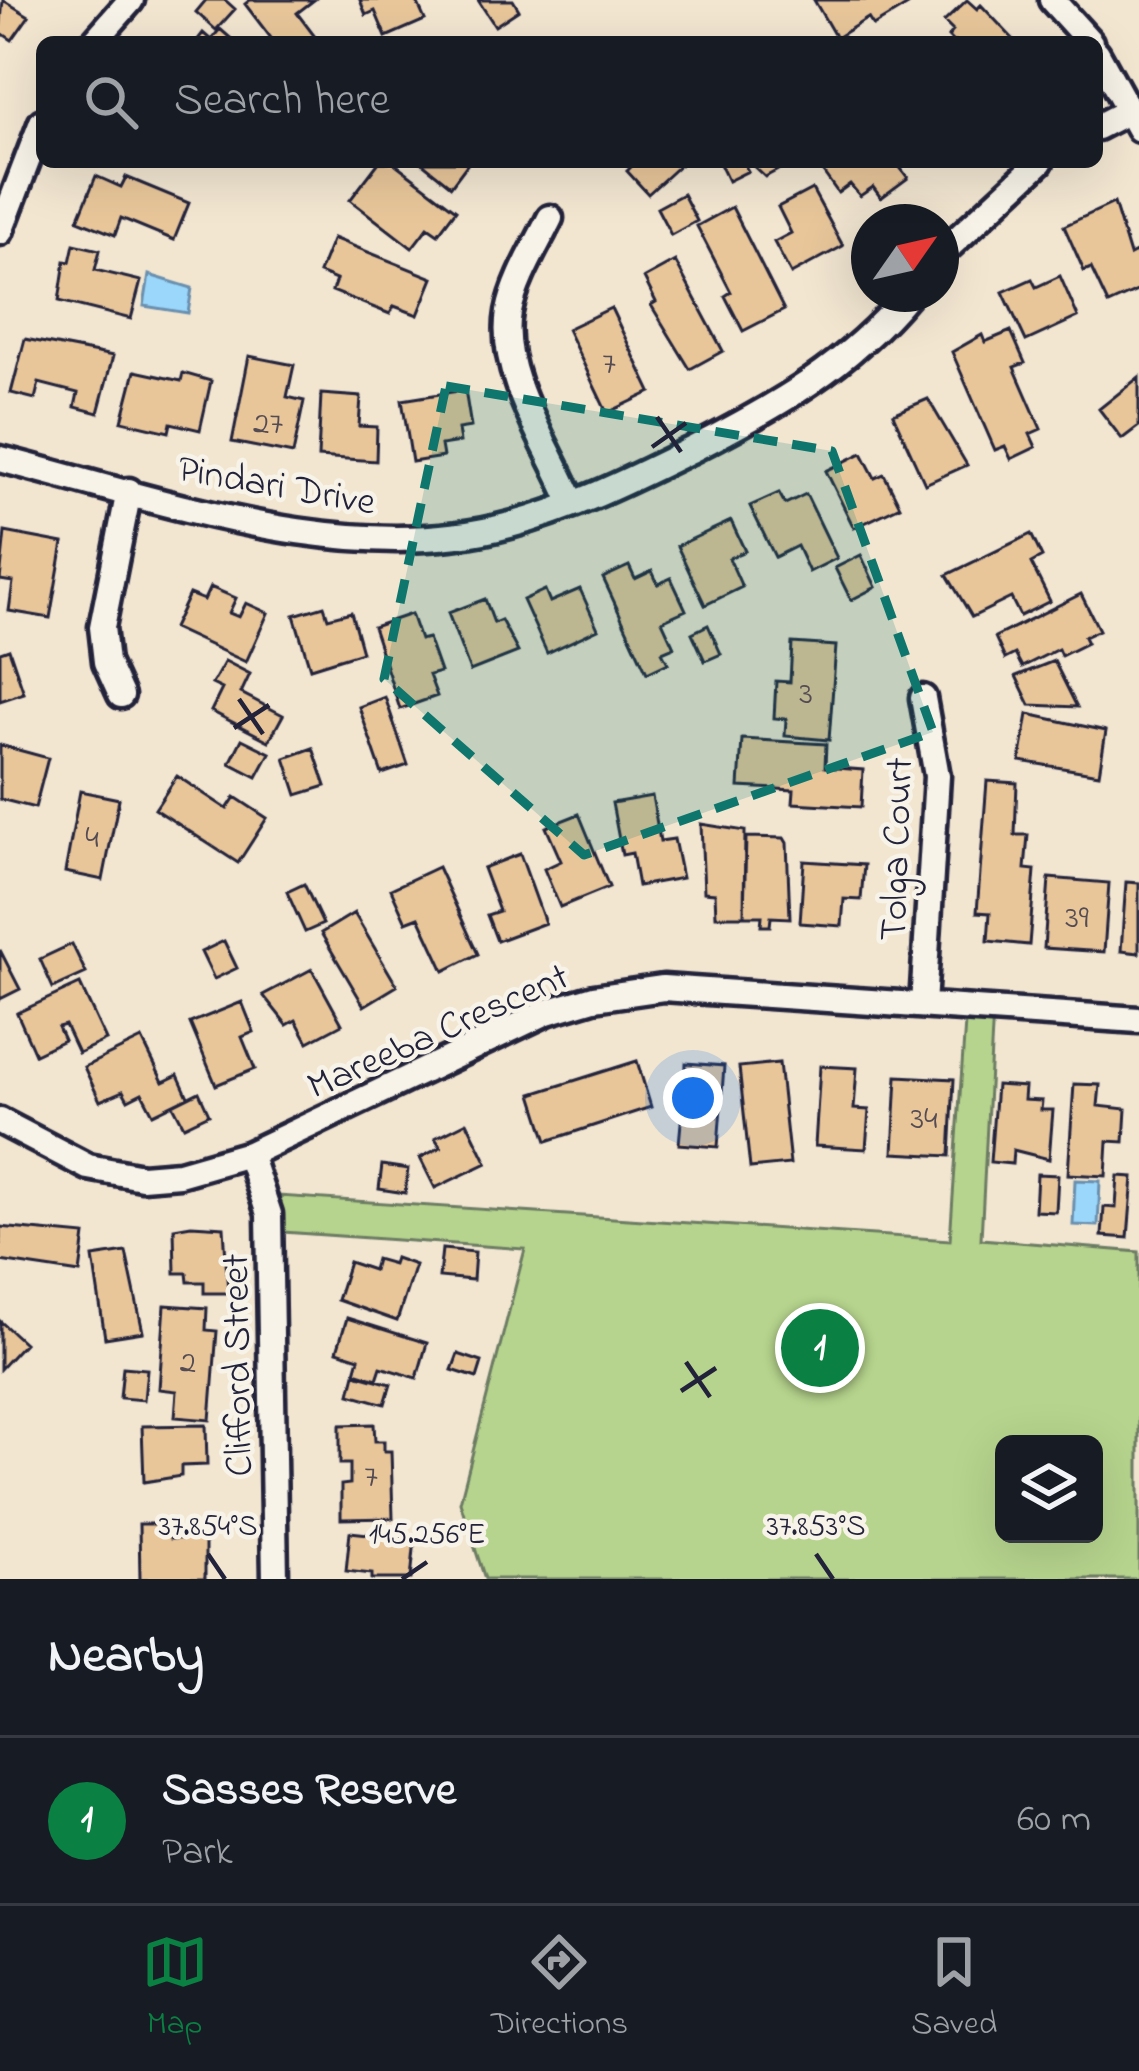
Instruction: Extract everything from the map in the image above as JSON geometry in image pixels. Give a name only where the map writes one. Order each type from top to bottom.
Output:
[{"type":"street","points":[[99,36],[130,0]]},
{"type":"street","points":[[1052,0],[1085,36]]},
{"type":"street","points":[[1103,64],[1134,120],[1103,126]]},
{"type":"street","points":[[0,232],[36,138]]},
{"type":"street","points":[[959,237],[1034,168]]},
{"type":"street","points":[[550,218],[515,293],[508,335],[518,378],[573,504]]},
{"type":"street","name":"Pindari Drive","points":[[0,459],[295,531],[378,539],[487,531],[573,504],[798,394],[848,357],[891,312]]},
{"type":"street","points":[[121,695],[106,662],[102,627],[129,491]]},
{"type":"street","name":"Tolga Court","points":[[923,698],[937,776],[923,1005]]},
{"type":"street","name":"Mareeba Crescent","points":[[1,1124],[57,1155],[108,1173],[179,1174],[249,1154],[523,1022],[595,998],[689,988],[1139,1020]]},
{"type":"street","name":"Clifford Street","points":[[249,1154],[268,1214],[275,1579]]},
{"type":"highlighted area","points":[[446,386],[832,451],[933,732],[584,855],[384,679]]},
{"type":"green space","points":[[966,1008],[993,1010],[981,1239],[1139,1252],[1139,1579],[485,1579],[460,1502],[525,1249],[269,1231],[264,1195],[950,1240]]},
{"type":"water","points":[[149,275],[192,288],[188,313],[144,306]]},
{"type":"water","points":[[1075,1180],[1100,1181],[1098,1226],[1073,1225]]},
{"type":"building","points":[[3,0],[29,16],[12,40],[0,32]]},
{"type":"building","points":[[206,0],[225,0],[235,9],[216,30],[196,12]]},
{"type":"building","points":[[250,0],[314,0],[297,13],[314,36],[269,36],[245,4]]},
{"type":"building","points":[[360,0],[416,0],[425,20],[386,36],[375,11],[366,15]]},
{"type":"building","points":[[478,0],[513,0],[519,10],[495,26]]},
{"type":"building","points":[[814,0],[905,0],[908,5],[873,26],[868,18],[835,36]]},
{"type":"building","points":[[967,0],[977,9],[981,5],[1010,36],[949,36],[953,31],[944,22]]},
{"type":"building","points":[[374,168],[401,168],[456,210],[438,234],[428,227],[412,248],[350,200]]},
{"type":"building","points":[[428,168],[464,168],[451,186]]},
{"type":"building","points":[[630,168],[676,168],[648,194],[627,171]]},
{"type":"building","points":[[722,168],[746,168],[748,171],[728,181]]},
{"type":"building","points":[[755,168],[782,168],[765,177]]},
{"type":"building","points":[[820,168],[900,168],[908,178],[881,198],[873,187],[860,196],[850,184],[838,193]]},
{"type":"building","points":[[96,176],[121,187],[126,177],[189,203],[174,240],[121,218],[115,235],[78,220]]},
{"type":"building","points":[[812,189],[843,246],[791,274],[774,242],[791,233],[778,207]]},
{"type":"building","points":[[683,194],[697,221],[671,235],[657,208]]},
{"type":"building","points":[[1114,203],[1130,255],[1136,252],[1139,258],[1139,290],[1108,304],[1091,268],[1084,271],[1064,226]]},
{"type":"building","points":[[732,207],[784,310],[743,331],[725,296],[731,292],[697,226]]},
{"type":"building","points":[[333,238],[433,278],[418,315],[394,306],[390,314],[332,291],[336,280],[319,273]]},
{"type":"building","points":[[74,244],[100,250],[95,270],[141,281],[131,319],[59,301],[65,261],[70,262]]},
{"type":"building","points":[[675,261],[723,351],[690,369],[651,305],[656,302],[644,278]]},
{"type":"building","points":[[1060,276],[1078,317],[1026,341],[1003,292],[1032,279],[1036,287]]},
{"type":"building","points":[[611,308],[651,392],[607,413],[567,329]]},
{"type":"building","points":[[1011,331],[1025,363],[1014,367],[1041,429],[1030,434],[1036,447],[1011,459],[1005,446],[995,450],[952,352],[982,335],[985,342]]},
{"type":"building","points":[[25,339],[113,356],[98,413],[75,407],[78,393],[39,383],[35,399],[11,393]]},
{"type":"building","points":[[249,356],[294,365],[287,397],[304,401],[293,454],[232,442]]},
{"type":"building","points":[[135,371],[181,381],[183,373],[211,381],[200,430],[171,423],[169,432],[122,421]]},
{"type":"building","points":[[1139,377],[1139,426],[1122,439],[1099,409]]},
{"type":"building","points":[[465,390],[471,427],[458,429],[460,442],[441,445],[443,457],[412,462],[402,400]]},
{"type":"building","points":[[321,394],[361,397],[359,426],[377,427],[376,461],[318,457]]},
{"type":"building","points":[[928,399],[967,465],[925,484],[893,414]]},
{"type":"building","points":[[862,453],[875,478],[884,474],[900,506],[854,528],[826,471]]},
{"type":"building","points":[[779,493],[785,504],[806,494],[837,558],[809,572],[797,546],[775,557],[750,506]]},
{"type":"building","points":[[731,521],[745,551],[729,558],[742,587],[705,605],[677,546]]},
{"type":"building","points":[[5,532],[63,543],[50,618],[9,611],[13,582],[0,580]]},
{"type":"building","points":[[1031,534],[1042,557],[1031,563],[1050,601],[1020,616],[1011,598],[972,617],[947,575]]},
{"type":"building","points":[[861,555],[876,587],[851,600],[835,568]]},
{"type":"building","points":[[629,566],[635,579],[652,571],[658,584],[671,578],[686,610],[662,621],[674,647],[662,652],[668,663],[647,673],[603,578]]},
{"type":"building","points":[[210,587],[236,598],[229,613],[239,617],[246,603],[268,613],[246,662],[173,628],[189,594],[204,600]]},
{"type":"building","points":[[580,589],[598,629],[547,653],[523,600],[545,590],[550,602]]},
{"type":"building","points":[[1081,594],[1099,630],[1084,637],[1087,643],[1061,656],[1058,649],[1022,667],[1015,654],[1005,659],[995,637]]},
{"type":"building","points":[[485,599],[494,623],[501,620],[518,652],[470,671],[448,613]]},
{"type":"building","points":[[324,606],[328,618],[351,612],[362,652],[310,668],[294,615]]},
{"type":"building","points":[[411,614],[420,640],[428,638],[440,672],[429,675],[437,696],[400,709],[373,627]]},
{"type":"building","points":[[708,625],[721,654],[705,661],[692,633]]},
{"type":"building","points":[[792,643],[836,646],[829,740],[785,736],[786,719],[774,718],[776,681],[790,682]]},
{"type":"building","points":[[9,649],[24,693],[0,701],[0,652]]},
{"type":"building","points":[[225,661],[250,674],[241,693],[283,715],[269,741],[211,711],[222,689],[212,684]]},
{"type":"building","points":[[1054,661],[1077,707],[1030,705],[1016,676]]},
{"type":"building","points":[[385,697],[408,765],[382,774],[359,707]]},
{"type":"building","points":[[1028,714],[1106,731],[1099,774],[1020,761]]},
{"type":"building","points":[[242,739],[270,753],[257,777],[230,763]]},
{"type":"building","points":[[742,739],[826,744],[825,767],[863,770],[861,807],[793,803],[794,790],[739,787]]},
{"type":"building","points":[[0,745],[48,758],[35,808],[0,799]]},
{"type":"building","points":[[313,748],[326,786],[297,795],[285,758]]},
{"type":"building","points":[[177,776],[227,809],[235,797],[267,818],[238,863],[155,809]]},
{"type":"building","points":[[987,781],[1017,783],[1015,835],[1028,835],[1025,869],[1035,870],[1029,945],[988,941],[990,913],[977,912]]},
{"type":"building","points":[[80,791],[119,799],[103,880],[65,872]]},
{"type":"building","points":[[652,796],[660,841],[674,839],[682,878],[638,886],[632,853],[622,855],[612,803]]},
{"type":"building","points":[[579,814],[609,887],[560,907],[544,869],[561,861],[546,827]]},
{"type":"building","points":[[701,824],[745,831],[744,916],[716,916],[715,893],[704,892]]},
{"type":"building","points":[[746,837],[784,838],[787,843],[790,918],[771,917],[770,926],[761,926],[762,916],[744,916]]},
{"type":"building","points":[[520,854],[545,923],[497,941],[487,915],[499,911],[483,868]]},
{"type":"building","points":[[804,861],[864,865],[861,900],[844,899],[842,926],[800,923]]},
{"type":"building","points":[[438,867],[478,954],[444,971],[419,917],[406,922],[391,889]]},
{"type":"building","points":[[1049,878],[1109,883],[1104,952],[1044,948]]},
{"type":"building","points":[[1126,882],[1139,883],[1139,953],[1121,951]]},
{"type":"building","points":[[304,884],[323,924],[305,932],[287,892]]},
{"type":"building","points":[[354,913],[397,986],[364,1006],[321,933]]},
{"type":"building","points":[[224,941],[237,968],[214,979],[201,952]]},
{"type":"building","points":[[72,944],[86,973],[53,988],[40,959]]},
{"type":"building","points":[[0,950],[20,989],[0,999]]},
{"type":"building","points":[[312,969],[342,1024],[308,1042],[296,1020],[287,1025],[263,995]]},
{"type":"building","points":[[80,984],[106,1040],[78,1053],[65,1025],[58,1027],[64,1040],[35,1054],[17,1013]]},
{"type":"building","points":[[242,1002],[254,1032],[242,1037],[255,1069],[216,1085],[190,1023]]},
{"type":"building","points":[[142,1039],[163,1082],[178,1075],[188,1097],[153,1114],[142,1093],[128,1100],[123,1091],[100,1101],[84,1067]]},
{"type":"building","points":[[637,1061],[651,1107],[547,1141],[532,1094]]},
{"type":"building","points":[[686,1063],[724,1066],[718,1147],[679,1144],[682,1112],[673,1112],[674,1088],[685,1090]]},
{"type":"building","points":[[779,1063],[790,1164],[750,1168],[739,1067]]},
{"type":"building","points":[[820,1066],[857,1068],[854,1109],[869,1110],[866,1149],[815,1146]]},
{"type":"building","points":[[897,1076],[954,1079],[950,1156],[893,1153]]},
{"type":"building","points":[[1074,1084],[1100,1085],[1098,1106],[1126,1109],[1124,1142],[1108,1141],[1106,1176],[1068,1174]]},
{"type":"building","points":[[996,1085],[1025,1087],[1024,1100],[1042,1101],[1041,1110],[1053,1110],[1049,1159],[1013,1150],[1012,1164],[990,1162]]},
{"type":"building","points":[[199,1092],[209,1114],[184,1126],[173,1105]]},
{"type":"building","points":[[467,1122],[487,1163],[435,1188],[420,1158],[441,1147],[435,1138]]},
{"type":"building","points":[[382,1165],[408,1169],[405,1193],[379,1189]]},
{"type":"building","points":[[1037,1174],[1058,1175],[1056,1212],[1035,1211]]},
{"type":"building","points":[[1118,1176],[1133,1177],[1128,1238],[1102,1236],[1104,1207],[1116,1208]]},
{"type":"building","points":[[0,1227],[85,1235],[80,1273],[0,1261]]},
{"type":"building","points":[[224,1227],[228,1293],[204,1293],[204,1282],[188,1282],[187,1273],[175,1273],[174,1228]]},
{"type":"building","points":[[442,1249],[475,1252],[473,1280],[439,1277]]},
{"type":"building","points":[[126,1252],[143,1332],[105,1338],[93,1257]]},
{"type":"building","points":[[395,1258],[415,1265],[397,1321],[337,1300],[349,1262],[373,1270],[376,1259],[393,1264]]},
{"type":"building","points":[[165,1305],[207,1308],[206,1330],[217,1331],[210,1420],[175,1417],[177,1391],[159,1389]]},
{"type":"building","points":[[347,1318],[427,1343],[417,1378],[381,1367],[377,1379],[355,1372],[359,1358],[337,1351]]},
{"type":"building","points":[[0,1321],[24,1343],[0,1369]]},
{"type":"building","points":[[458,1354],[482,1362],[477,1378],[452,1370]]},
{"type":"building","points":[[123,1367],[147,1369],[144,1400],[120,1398]]},
{"type":"building","points":[[355,1374],[391,1384],[385,1404],[350,1394]]},
{"type":"building","points":[[374,1424],[375,1441],[384,1441],[384,1451],[391,1451],[393,1518],[341,1519],[341,1485],[350,1484],[350,1464],[340,1464],[340,1425]]},
{"type":"building","points":[[206,1425],[207,1465],[181,1466],[181,1476],[144,1482],[142,1426]]},
{"type":"building","points":[[139,1524],[170,1524],[170,1539],[205,1538],[205,1579],[140,1579]]},
{"type":"building","points":[[350,1532],[415,1539],[411,1579],[372,1579],[372,1574],[346,1571]]},
{"type":"place","name":"Sasses Reserve","points":[[820,1348]]}]
